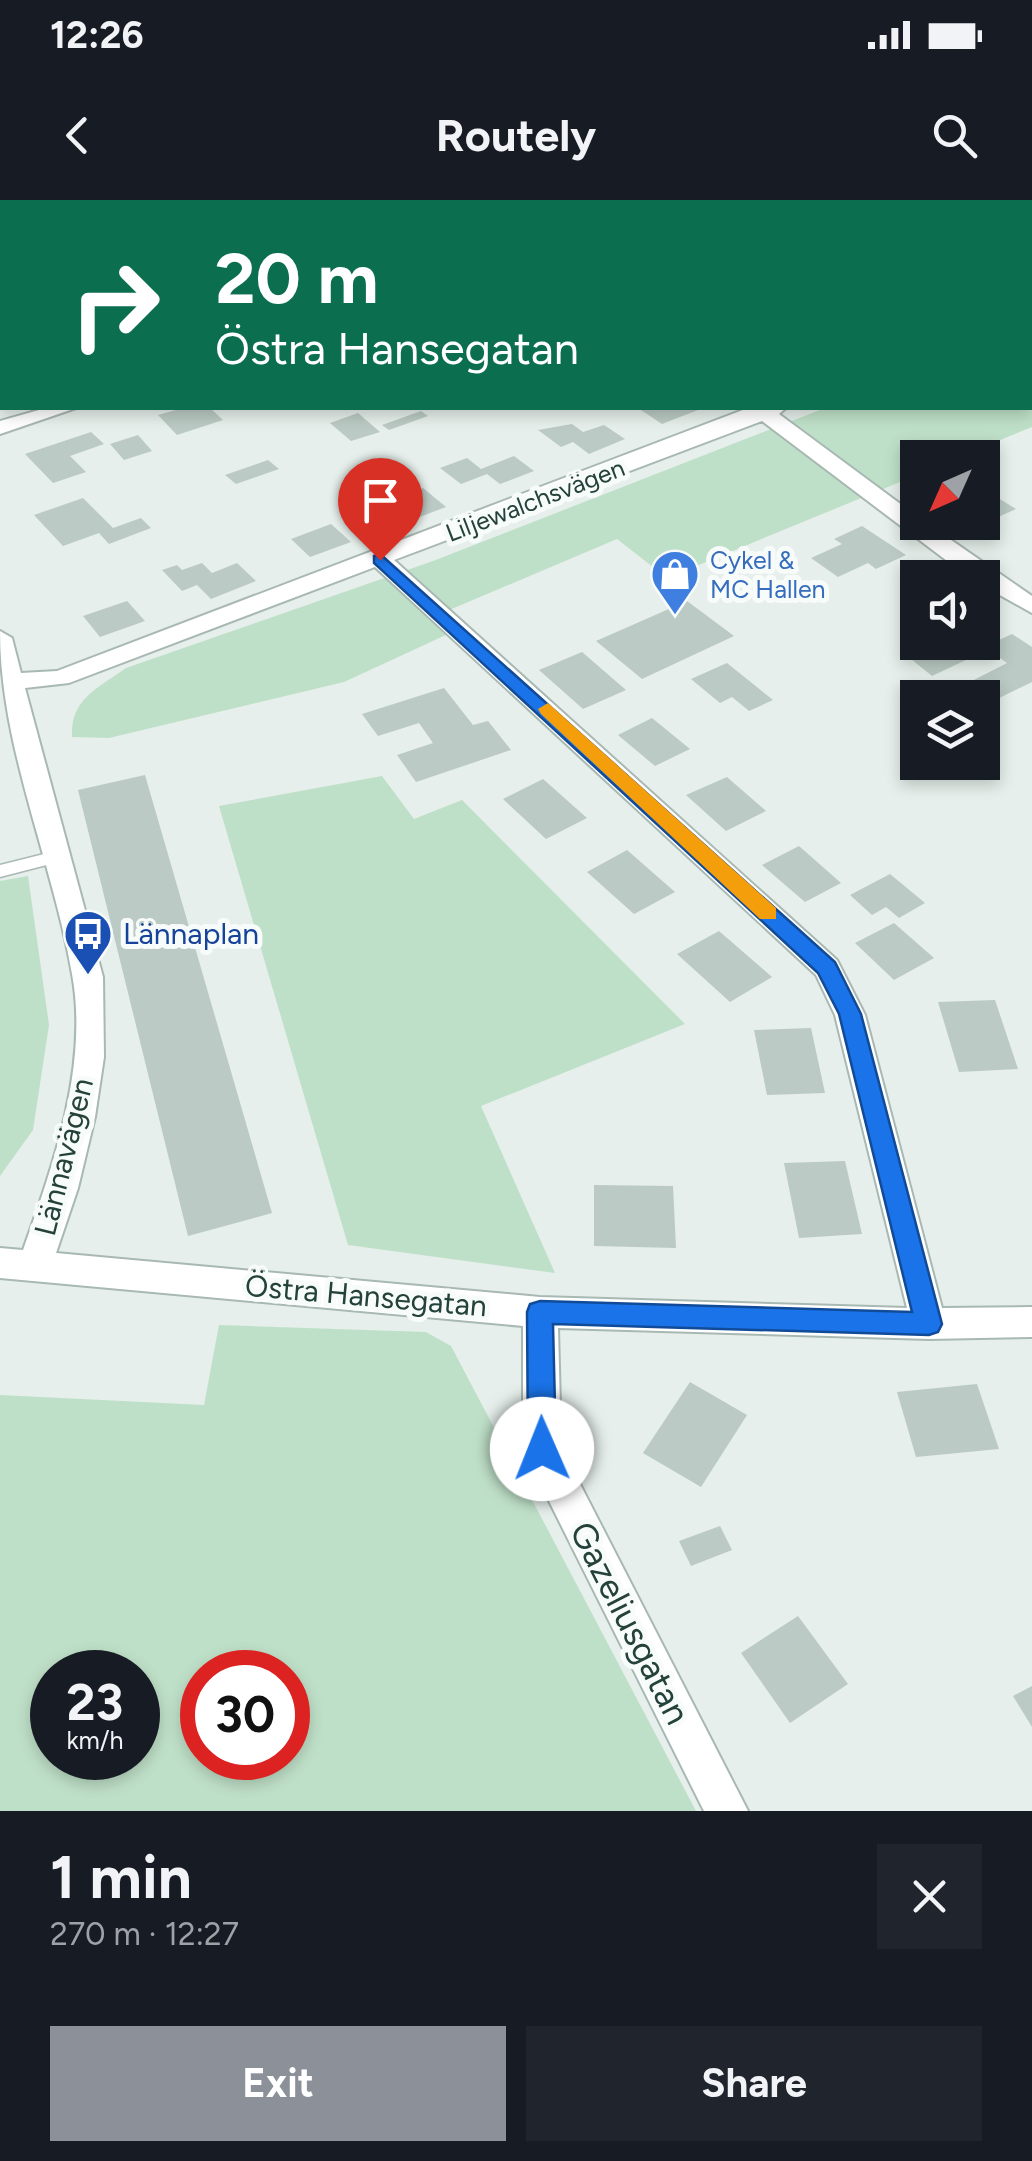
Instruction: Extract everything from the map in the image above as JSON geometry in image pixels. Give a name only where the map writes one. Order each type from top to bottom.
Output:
[{"type":"street","points":[[0,428],[59,410]]},
{"type":"street","name":"Liljewalchsvägen","points":[[4,681],[60,678],[380,560],[764,410]]},
{"type":"street","points":[[768,410],[971,568],[1032,606]]},
{"type":"street","points":[[380,560],[827,968],[850,1014],[929,1324]]},
{"type":"street","name":"Lännavägen","points":[[0,638],[4,681],[60,856],[88,977],[89,1057],[62,1188],[17,1265]]},
{"type":"street","name":"Östra Hansegatan","points":[[17,1265],[540,1312],[929,1324],[1032,1322]]},
{"type":"street","name":"Gazeliusgatan","points":[[540,1312],[542,1449],[727,1811]]},
{"type":"lane","points":[[0,871],[60,856]]},
{"type":"green space","points":[[820,410],[1032,410],[1032,427],[1000,440],[900,440],[900,482],[667,578],[617,539],[428,619],[448,634],[344,682],[109,738],[72,737],[81,704],[126,668],[433,561]]},
{"type":"green space","points":[[382,776],[414,819],[462,800],[685,1024],[481,1106],[555,1273],[348,1245],[219,806]]},
{"type":"green space","points":[[28,876],[49,1025],[33,1130],[0,1176],[0,881]]},
{"type":"green space","points":[[219,1325],[426,1332],[451,1346],[696,1811],[0,1811],[0,1395],[204,1405]]},
{"type":"building","points":[[176,410],[212,410],[223,420],[177,435],[158,415]]},
{"type":"building","points":[[641,410],[698,410],[662,424]]},
{"type":"building","points":[[421,411],[428,416],[389,430],[382,425]]},
{"type":"building","points":[[358,413],[380,432],[351,441],[330,423]]},
{"type":"building","points":[[572,424],[583,432],[604,425],[625,439],[589,454],[573,442],[561,447],[538,430]]},
{"type":"building","points":[[91,432],[104,444],[70,456],[86,472],[53,483],[25,454]]},
{"type":"building","points":[[138,435],[152,451],[124,460],[110,444]]},
{"type":"building","points":[[514,456],[534,471],[500,484],[487,474],[461,484],[440,468],[467,458],[481,469]]},
{"type":"building","points":[[268,460],[279,469],[236,484],[225,475]]},
{"type":"building","points":[[423,488],[446,507],[406,522],[383,503]]},
{"type":"building","points":[[83,498],[113,528],[141,518],[151,528],[109,544],[99,533],[63,546],[34,515]]},
{"type":"building","points":[[1000,499],[1016,509],[1000,516]]},
{"type":"building","points":[[331,524],[351,542],[310,557],[291,539]]},
{"type":"building","points":[[862,526],[906,555],[876,569],[868,563],[838,577],[811,558],[842,544],[834,539]]},
{"type":"building","points":[[202,563],[212,573],[237,563],[256,581],[211,599],[197,585],[182,591],[162,570],[177,565],[182,570]]},
{"type":"building","points":[[127,601],[145,621],[100,637],[83,616]]},
{"type":"building","points":[[687,601],[734,636],[642,679],[596,641]]},
{"type":"building","points":[[1012,634],[1032,647],[1032,682],[1000,698],[1000,680],[974,680],[1007,663],[1000,658],[1000,640]]},
{"type":"building","points":[[582,652],[626,690],[583,709],[539,670]]},
{"type":"building","points":[[912,660],[966,660],[932,676]]},
{"type":"building","points":[[727,663],[773,700],[749,711],[732,697],[720,703],[691,679]]},
{"type":"building","points":[[444,688],[473,725],[488,721],[511,750],[416,782],[397,755],[433,743],[419,723],[378,736],[362,714]]},
{"type":"building","points":[[652,718],[690,749],[655,766],[618,735]]},
{"type":"building","points":[[145,775],[272,1213],[188,1236],[78,790]]},
{"type":"building","points":[[727,777],[766,811],[726,831],[686,795]]},
{"type":"building","points":[[543,779],[587,818],[546,839],[503,799]]},
{"type":"building","points":[[799,846],[841,883],[805,902],[762,865]]},
{"type":"building","points":[[627,850],[675,892],[634,914],[587,872]]},
{"type":"building","points":[[890,874],[925,903],[899,918],[886,907],[872,915],[850,895]]},
{"type":"building","points":[[894,923],[934,958],[894,980],[855,943]]},
{"type":"building","points":[[719,931],[772,977],[730,1002],[677,954]]},
{"type":"building","points":[[995,1000],[1018,1069],[959,1072],[938,1002]]},
{"type":"building","points":[[811,1028],[825,1093],[767,1095],[754,1030]]},
{"type":"building","points":[[845,1161],[862,1234],[799,1238],[784,1163]]},
{"type":"building","points":[[594,1185],[673,1186],[676,1248],[594,1246]]},
{"type":"building","points":[[690,1382],[747,1415],[701,1487],[643,1453]]},
{"type":"building","points":[[977,1384],[999,1449],[916,1457],[897,1392]]},
{"type":"building","points":[[720,1526],[732,1550],[691,1566],[679,1541]]},
{"type":"building","points":[[798,1616],[848,1684],[790,1723],[741,1653]]},
{"type":"building","points":[[1032,1686],[1032,1727],[1013,1696]]},
{"type":"slow traffic","points":[[548,709],[768,913]]},
{"type":"place","name":"Cykel & MC Hallen","points":[[675,616]]},
{"type":"place","name":"Lännaplan","points":[[88,976]]},
{"type":"route","points":[[380,560],[470,638],[827,968],[850,1014],[929,1324],[540,1312],[542,1449]]}]
